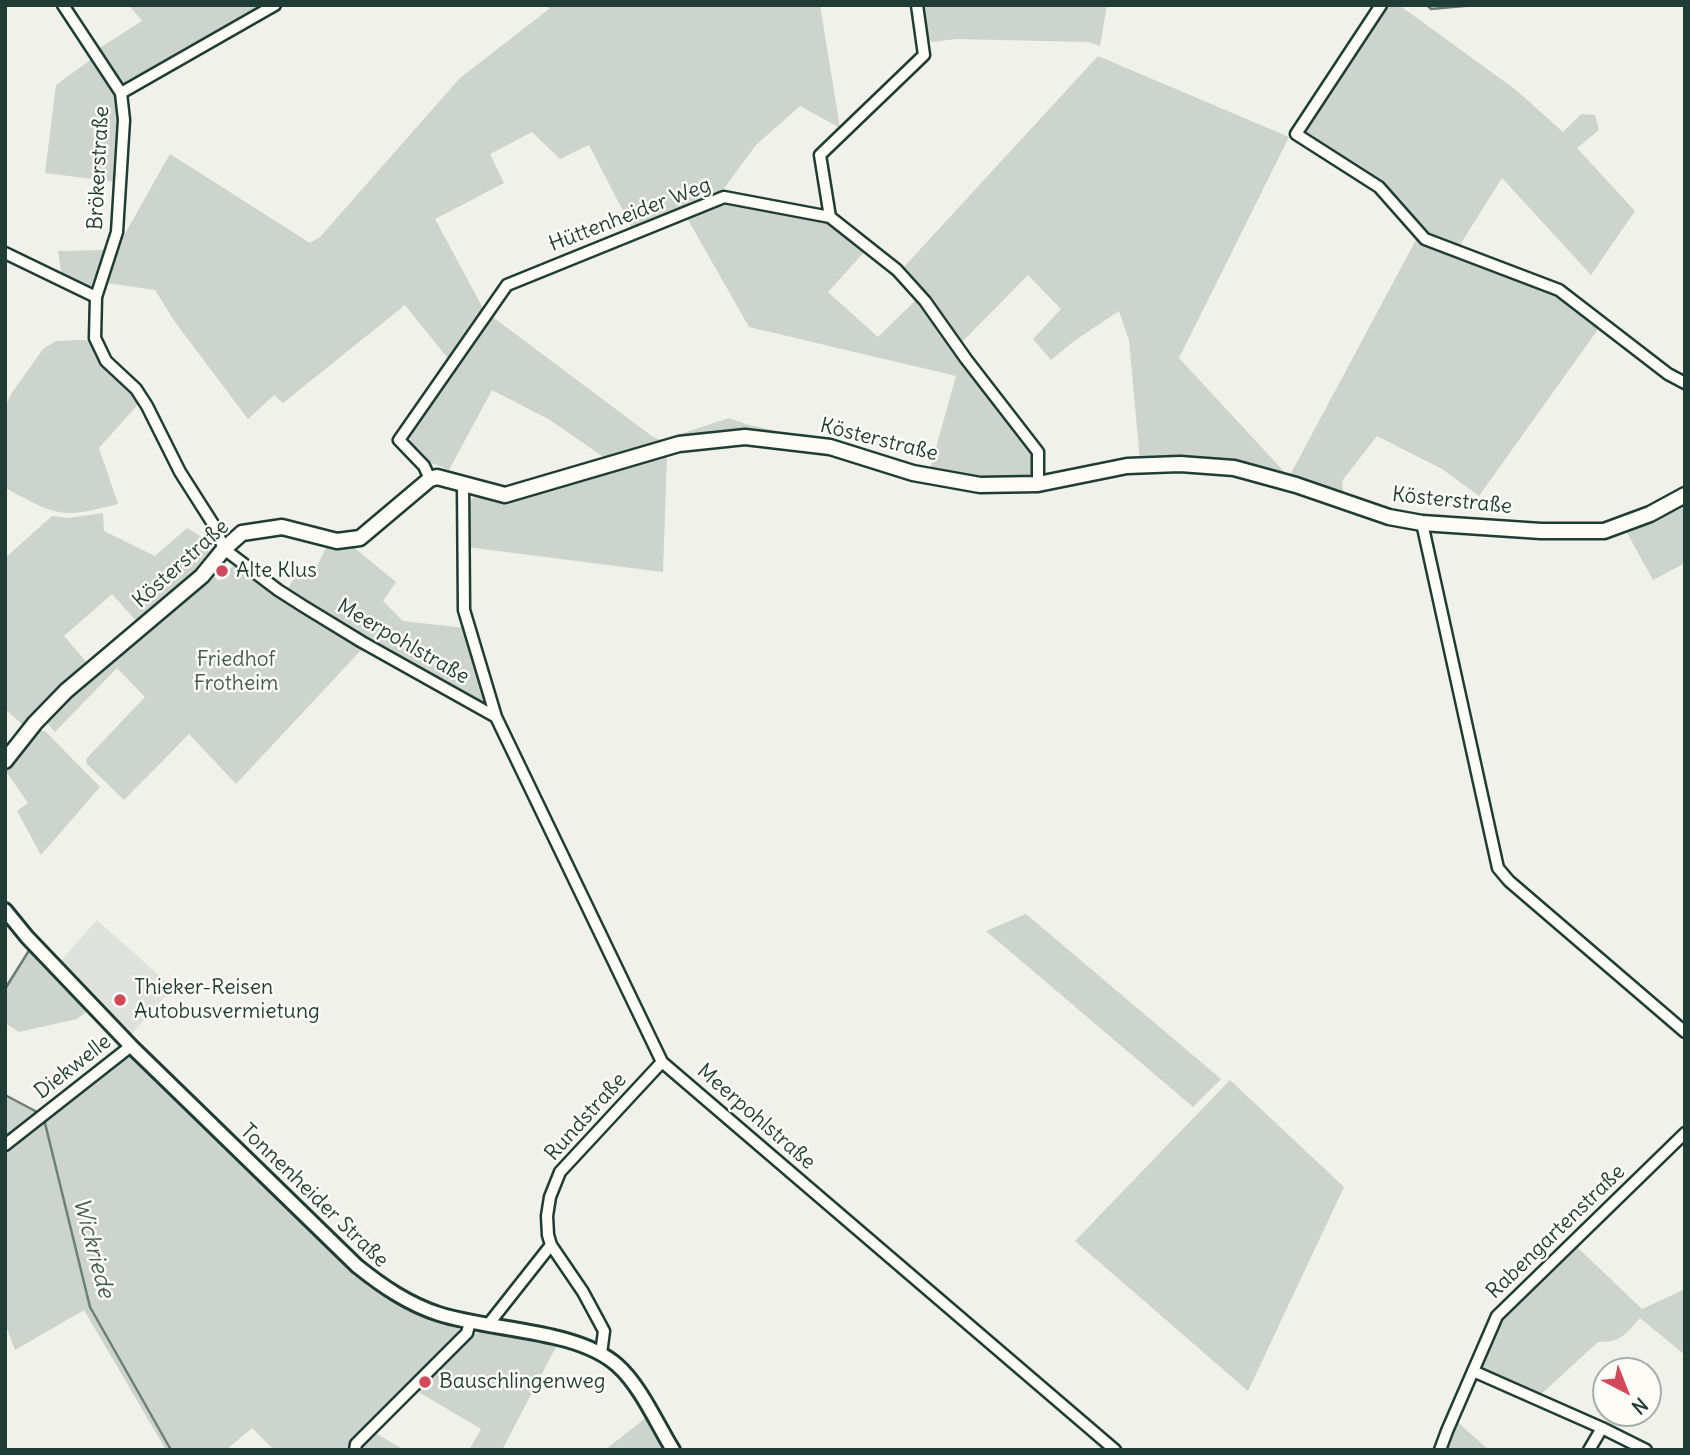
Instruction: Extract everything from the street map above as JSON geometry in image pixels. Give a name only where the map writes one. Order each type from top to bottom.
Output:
[{"type":"main road","name":"Kösterstraße","points":[[5,761],[35,723],[66,691],[202,576],[224,549],[242,533],[282,527],[337,541],[360,538],[430,479],[437,477],[505,495],[679,444],[745,437],[830,447],[914,472],[980,485],[1038,484],[1127,466],[1180,464],[1234,468],[1296,485],[1389,517],[1422,523],[1541,531],[1604,531],[1650,514],[1685,495]]},
{"type":"street","points":[[63,5],[121,93]]},
{"type":"street","name":"Brökerstraße","points":[[224,549],[215,527],[180,472],[148,406],[136,389],[106,360],[95,338],[96,297],[117,232],[124,120],[121,93],[275,5]]},
{"type":"street","points":[[830,217],[820,155],[923,55],[917,5]]},
{"type":"street","points":[[1381,5],[1296,134],[1379,187],[1425,239],[1559,290],[1668,374],[1685,383]]},
{"type":"street","name":"Hüttenheider Weg","points":[[430,479],[424,466],[399,440],[507,285],[724,197],[830,217],[897,270],[925,301],[1038,452],[1038,484]]},
{"type":"street","points":[[5,253],[96,297]]},
{"type":"street","name":"Meerpohlstraße","points":[[463,484],[464,610],[496,717],[662,1062],[1115,1450]]},
{"type":"street","points":[[1422,523],[1498,868],[1509,881],[1685,1032]]},
{"type":"street","name":"Meerpohlstraße","points":[[224,549],[295,601],[496,717]]},
{"type":"street","name":"Tonnenheider Straße","points":[[5,910],[27,937],[131,1046],[356,1266],[379,1284],[439,1314],[561,1338],[601,1354],[617,1365],[632,1381],[673,1450]]},
{"type":"street","name":"Diekwelle","points":[[5,1145],[131,1046]]},
{"type":"street","name":"Rundstraße","points":[[601,1354],[604,1331],[548,1236],[550,1197],[560,1172],[662,1062]]},
{"type":"street","name":"Rabengartenstraße","points":[[1440,1450],[1497,1316],[1685,1133]]},
{"type":"street","points":[[491,1325],[491,1321],[551,1245]]},
{"type":"street","points":[[355,1450],[356,1444],[467,1333],[471,1322]]},
{"type":"street","points":[[1473,1371],[1646,1450]]},
{"type":"street","points":[[1589,1450],[1602,1428]]},
{"type":"shaded area","points":[[97,920],[173,988],[129,1037],[58,964]]},
{"type":"green space","points":[[129,5],[265,5],[129,85],[121,84],[98,49],[142,21]]},
{"type":"green space","points":[[547,5],[820,5],[840,128],[800,106],[756,145],[719,195],[633,230],[589,145],[560,159],[532,132],[490,154],[504,183],[435,219],[485,312],[450,361],[405,305],[283,403],[274,395],[248,419],[175,322],[155,290],[107,283],[122,239],[170,154],[310,243],[320,237],[460,78],[549,9]]},
{"type":"green space","points":[[920,5],[1107,5],[1100,46],[1089,42],[956,39],[933,42],[925,39]]},
{"type":"green space","points":[[1384,5],[1399,5],[1516,90],[1563,132],[1581,114],[1595,115],[1599,130],[1577,148],[1635,211],[1591,275],[1502,178],[1458,248],[1427,233],[1383,185],[1311,140],[1305,127]]},
{"type":"green space","points":[[1098,56],[1289,137],[1179,358],[1289,477],[1140,461],[1129,340],[1119,311],[1051,360],[1033,339],[1061,309],[1028,275],[959,345],[902,269]]},
{"type":"green space","points":[[93,58],[116,93],[121,119],[117,182],[45,173],[56,85]]},
{"type":"green space","points":[[724,200],[827,222],[867,249],[828,292],[878,337],[919,297],[1036,453],[1035,481],[980,483],[929,473],[956,376],[749,327],[687,218]]},
{"type":"green space","points":[[1418,236],[1556,295],[1599,328],[1479,496],[1442,469],[1377,436],[1342,481],[1344,498],[1289,477]]},
{"type":"green space","points":[[105,250],[93,285],[86,288],[62,277],[58,251]]},
{"type":"green space","points":[[490,315],[653,437],[662,440],[729,418],[778,431],[733,429],[608,460],[550,420],[492,390],[449,470],[424,460],[411,447],[410,431]]},
{"type":"green space","points":[[56,341],[93,341],[141,401],[99,448],[118,504],[68,513],[44,507],[5,488],[5,407],[11,394],[43,349]]},
{"type":"green space","points":[[667,453],[663,572],[467,547],[467,505],[474,497],[505,501]]},
{"type":"green space","points":[[1685,501],[1685,563],[1653,580],[1626,531]]},
{"type":"green space","points":[[103,513],[104,531],[155,556],[187,528],[220,548],[199,572],[140,625],[112,594],[64,636],[89,665],[50,697],[24,726],[5,709],[5,558],[52,516],[68,518]]},
{"type":"green space","points":[[351,545],[396,582],[383,601],[403,621],[465,628],[487,699],[482,705],[287,590],[299,570],[312,576],[327,546],[338,548]]},
{"type":"green space","name":"Friedhof Frotheim","points":[[235,564],[293,606],[363,648],[236,784],[189,734],[124,800],[87,764],[86,759],[145,697],[117,668],[55,732],[48,724],[48,718],[213,576],[219,581]]},
{"type":"green space","points":[[36,731],[45,731],[100,787],[41,855],[17,811],[28,803],[5,770]]},
{"type":"green space","points":[[1026,914],[1221,1079],[1193,1107],[986,931]]},
{"type":"green space","points":[[30,947],[89,1010],[77,1019],[19,1032],[5,1023],[5,986]]},
{"type":"green space","points":[[131,1055],[353,1270],[392,1298],[454,1322],[460,1331],[457,1339],[349,1443],[348,1450],[274,1450],[252,1428],[226,1450],[166,1450],[84,1310],[15,1350],[5,1323],[5,1150]]},
{"type":"green space","points":[[1230,1080],[1344,1187],[1248,1391],[1075,1241]]},
{"type":"green space","points":[[5,1094],[39,1113],[5,1139]]},
{"type":"green space","points":[[1576,1246],[1642,1309],[1685,1289],[1685,1355],[1640,1318],[1622,1336],[1612,1341],[1598,1342],[1538,1397],[1486,1373],[1480,1367],[1483,1354],[1503,1314]]},
{"type":"green space","points":[[483,1331],[557,1345],[502,1450],[469,1450],[481,1429],[417,1391],[475,1334]]},
{"type":"green space","points":[[648,1416],[668,1450],[605,1450]]},
{"type":"green space","points":[[1455,1420],[1489,1450],[1444,1450]]},
{"type":"green space","points":[[374,1432],[404,1450],[362,1450],[362,1446]]},
{"type":"waterway","points":[[1427,5],[1431,9],[1475,5]]},
{"type":"waterway","points":[[5,989],[30,949]]},
{"type":"waterway","name":"Wickriede","points":[[5,1095],[39,1113]]},
{"type":"waterway","name":"Wickriede","points":[[44,1119],[90,1307],[171,1450]]},
{"type":"place","name":"Alte Klus","points":[[222,571]]},
{"type":"place","name":"Thieker-Reisen Autobusvermietung","points":[[120,1000]]},
{"type":"place","name":"Bauschlingenweg","points":[[425,1382]]}]
